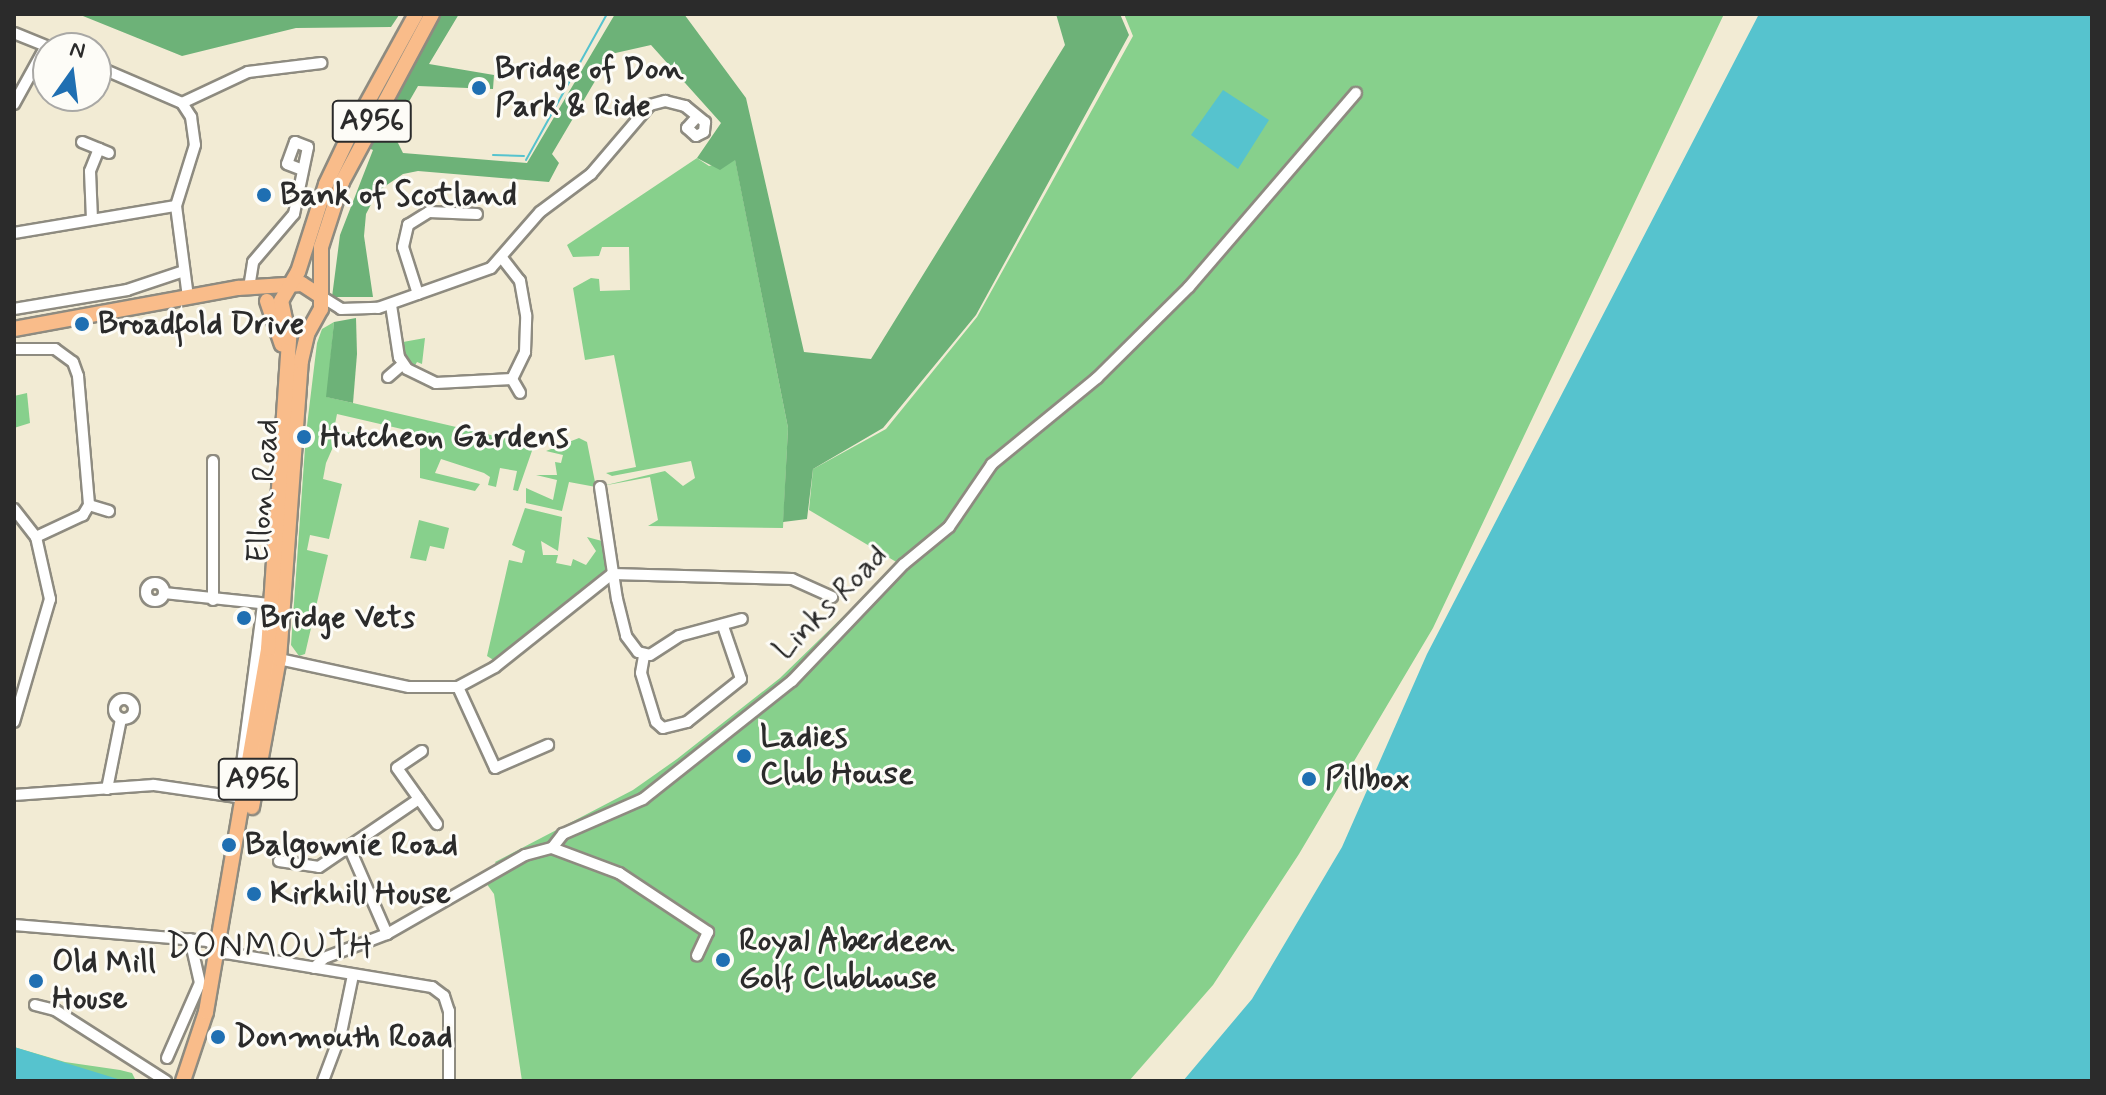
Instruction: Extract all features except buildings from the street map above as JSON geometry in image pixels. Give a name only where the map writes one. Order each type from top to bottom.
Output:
[{"type":"main road","name":"A956","points":[[286,317],[281,301],[291,287],[350,134],[416,14]]},
{"type":"main road","name":"A956","points":[[315,319],[321,306],[321,247],[342,182],[432,14]]},
{"type":"main road","points":[[14,329],[249,288],[306,285],[319,295]]},
{"type":"main road","points":[[249,288],[300,324],[315,319]]},
{"type":"main road","points":[[267,301],[281,337],[278,399],[283,425]]},
{"type":"main road","name":"Ellon Road","points":[[194,1081],[210,1034],[223,949],[279,659],[273,605],[289,338],[286,317]]},
{"type":"main road","name":"Ellon Road","points":[[183,1081],[203,1024],[223,949],[240,797],[273,605],[301,361],[315,319]]},
{"type":"street","points":[[182,103],[248,72],[317,66]]},
{"type":"street","points":[[112,73],[182,103],[195,128],[195,145],[176,206],[188,297]]},
{"type":"street","points":[[14,104],[32,75]]},
{"type":"street","name":"Links Road","points":[[314,968],[324,958],[387,934],[525,855],[552,848],[563,834],[643,799],[811,663],[904,564],[949,527],[993,463],[1097,378],[1189,287],[1356,93]]},
{"type":"street","points":[[315,319],[345,310],[391,305],[503,259],[540,212],[584,180],[650,105],[673,101],[697,117]]},
{"type":"street","points":[[82,142],[104,151],[90,171],[92,219]]},
{"type":"street","points":[[249,288],[253,262],[294,214],[300,169]]},
{"type":"street","points":[[14,233],[176,206]]},
{"type":"street","points":[[454,226],[455,213]]},
{"type":"street","points":[[418,294],[403,247],[405,231],[421,215],[477,214]]},
{"type":"street","points":[[503,259],[520,281],[526,315],[525,352],[512,379]]},
{"type":"street","points":[[14,309],[127,290],[184,271]]},
{"type":"street","points":[[319,295],[345,310]]},
{"type":"street","points":[[391,305],[402,365]]},
{"type":"street","points":[[14,349],[51,347],[73,362],[89,505],[83,515],[36,537]]},
{"type":"street","points":[[402,365],[436,383],[512,379]]},
{"type":"street","points":[[388,377],[402,365]]},
{"type":"street","points":[[512,379],[520,393]]},
{"type":"street","points":[[213,461],[208,533],[213,600]]},
{"type":"street","points":[[600,487],[612,574],[626,636],[644,656]]},
{"type":"street","points":[[89,505],[109,511]]},
{"type":"street","points":[[14,509],[36,537],[50,599],[14,722]]},
{"type":"street","points":[[591,520],[605,524]]},
{"type":"street","points":[[279,659],[409,687],[458,687],[495,667],[612,574],[792,579],[832,597]]},
{"type":"street","points":[[164,593],[273,605]]},
{"type":"street","points":[[644,656],[679,636],[742,619]]},
{"type":"street","points":[[644,656],[641,673],[656,722],[663,728],[687,722],[741,679],[723,626]]},
{"type":"street","points":[[458,687],[495,768],[548,745]]},
{"type":"street","points":[[107,789],[121,719]]},
{"type":"street","points":[[422,751],[397,768],[437,824]]},
{"type":"street","points":[[14,795],[154,785],[240,797]]},
{"type":"street","points":[[279,861],[319,867],[350,849],[419,799]]},
{"type":"street","points":[[552,848],[619,873],[708,932],[697,956]]},
{"type":"street","points":[[350,849],[387,934]]},
{"type":"street","points":[[14,925],[148,940],[190,939],[314,968],[432,987],[444,996],[449,1081]]},
{"type":"street","points":[[167,1058],[200,983],[190,939]]},
{"type":"street","points":[[323,1081],[341,1033],[353,975]]},
{"type":"street","points":[[35,1005],[64,1015],[166,1081]]},
{"type":"green space","points":[[78,14],[399,15],[391,27],[296,28],[182,56]]},
{"type":"green space","points":[[439,14],[459,14],[429,64],[494,75],[493,89],[418,86],[392,131],[403,153],[527,163],[615,14],[684,14],[746,98],[804,352],[871,359],[1065,45],[1056,14],[1120,14],[1129,35],[976,315],[883,428],[813,469],[807,519],[783,522],[788,428],[735,160],[720,170],[697,158],[721,123],[651,45],[611,54],[552,154],[559,163],[549,182],[418,171],[403,174],[378,191],[366,214],[364,236],[373,297],[332,297],[340,235],[373,150],[364,146]]},
{"type":"green space","points":[[1124,14],[1724,14],[1433,628],[1299,854],[1213,985],[1129,1081],[522,1081],[494,894],[486,883],[502,873],[495,862],[633,790],[677,759],[780,678],[898,563],[809,510],[813,469],[886,429],[977,317],[1133,36]]},
{"type":"green space","points":[[697,158],[709,166],[735,159],[788,428],[783,528],[648,526],[658,520],[650,477],[602,486],[665,471],[683,486],[695,478],[691,461],[612,476],[606,473],[636,467],[614,355],[585,360],[573,288],[591,278],[599,279],[600,291],[630,290],[629,247],[602,247],[599,256],[573,257],[567,245]]},
{"type":"green space","points":[[356,318],[353,403],[326,397],[334,322]]},
{"type":"green space","points":[[334,322],[327,397],[534,445],[518,491],[513,490],[517,471],[500,468],[496,487],[488,485],[490,477],[484,473],[441,459],[435,473],[480,484],[475,491],[420,478],[420,443],[404,439],[406,430],[337,414],[334,429],[377,439],[375,447],[337,438],[326,463],[323,479],[342,484],[329,539],[310,535],[307,550],[328,555],[305,654],[299,656],[291,645],[306,434],[317,343],[322,329]]},
{"type":"green space","points":[[425,338],[422,364],[417,362],[413,369],[403,355],[403,342]]},
{"type":"green space","points":[[27,393],[30,423],[14,428],[14,396]]},
{"type":"green space","points":[[579,438],[587,442],[596,487],[569,482],[562,511],[526,503],[526,488],[553,500],[557,480],[536,475],[557,475],[555,462],[561,463],[563,455],[546,451]]},
{"type":"green space","points":[[525,508],[562,517],[558,551],[541,541],[543,555],[558,555],[556,563],[571,566],[573,559],[586,565],[596,551],[587,537],[602,541],[603,532],[609,570],[495,661],[487,656],[509,560],[522,563],[525,551],[512,545]]},
{"type":"green space","points":[[419,520],[449,528],[444,549],[430,546],[426,561],[410,558]]},
{"type":"green space","points":[[14,1047],[65,1062],[132,1073],[136,1081],[14,1081]]},
{"type":"water","points":[[1759,14],[2092,14],[2092,1081],[1183,1081],[1252,999],[1342,847],[1427,654]]},
{"type":"water","points":[[1223,90],[1269,120],[1238,169],[1191,135]]},
{"type":"water","points":[[14,1047],[121,1080],[122,1081],[14,1081]]},
{"type":"waterway","points":[[526,160],[607,14]]},
{"type":"waterway","points":[[493,155],[524,156]]},
{"type":"place","name":"Bridge of Don Park & Ride","points":[[479,88]]},
{"type":"place","name":"Bank of Scotland","points":[[264,195]]},
{"type":"place","name":"Broadfold Drive","points":[[82,324]]},
{"type":"place","name":"Hutcheon Gardens","points":[[304,437]]},
{"type":"place","name":"Bridge Vets","points":[[244,618]]},
{"type":"place","name":"Ladies Club House","points":[[744,756]]},
{"type":"place","name":"Pillbox","points":[[1309,779]]},
{"type":"place","name":"Balgownie Road","points":[[229,845]]},
{"type":"place","name":"Kirkhill House","points":[[254,894]]},
{"type":"place","name":"Royal Aberdeen Golf Clubhouse","points":[[723,960]]},
{"type":"place","name":"Old Mill House","points":[[36,981]]},
{"type":"place","name":"Donmouth Road","points":[[218,1037]]},
{"type":"district","name":"DONMOUTH","points":[[270,948]]}]
